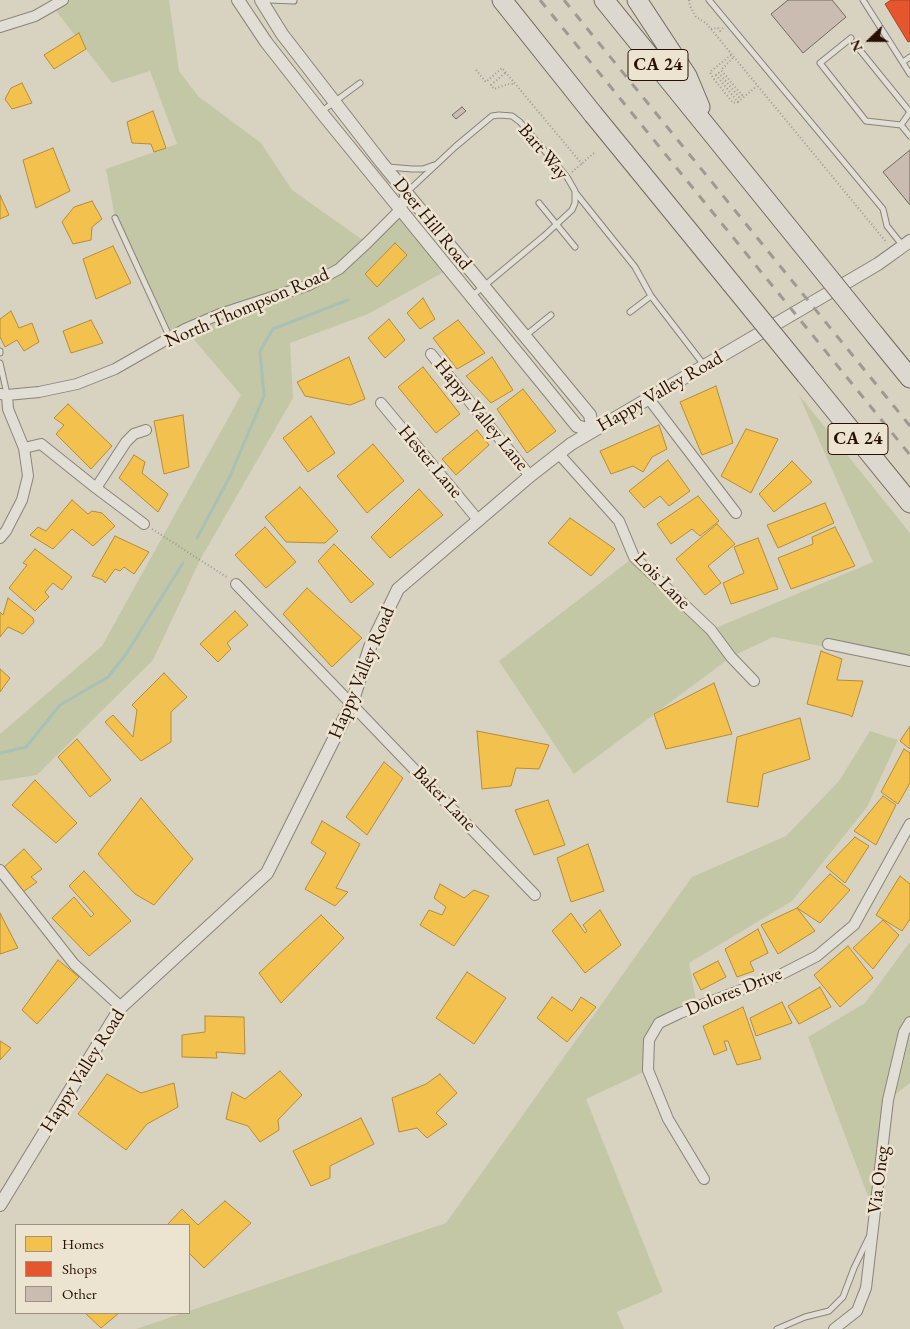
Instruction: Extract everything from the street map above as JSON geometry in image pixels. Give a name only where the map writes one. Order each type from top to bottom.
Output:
[{"type":"highway","name":"CA 24","points":[[502,0],[910,503]]},
{"type":"highway","name":"CA 24","points":[[604,0],[910,378]]},
{"type":"highway","points":[[637,0],[687,76],[710,131]]},
{"type":"street","points":[[0,27],[35,16],[63,0]]},
{"type":"street","name":"Deer Hill Road","points":[[238,0],[266,42],[321,112],[577,426]]},
{"type":"street","name":"Deer Hill Road","points":[[261,0],[282,34],[334,102],[590,415],[593,431]]},
{"type":"street","name":"North Thompson Road","points":[[4,394],[39,392],[77,384],[115,369],[185,329],[220,314],[309,285],[339,269],[400,210],[406,192]]},
{"type":"street","name":"Happy Valley Road","points":[[0,1205],[121,1007],[268,873],[352,703],[370,647],[398,589],[530,476],[571,444],[878,264],[907,244]]},
{"type":"street","name":"Deer Hill Road","points":[[449,269],[577,426]]},
{"type":"street","name":"Happy Valley Lane","points":[[431,354],[530,476]]},
{"type":"street","points":[[0,538],[22,500],[28,476],[24,448],[4,394]]},
{"type":"street","points":[[649,399],[736,513]]},
{"type":"street","name":"Hester Lane","points":[[381,403],[479,521]]},
{"type":"street","points":[[577,426],[593,431]]},
{"type":"street","points":[[96,488],[126,442],[134,434],[146,430]]},
{"type":"street","points":[[24,448],[41,444],[144,524]]},
{"type":"street","name":"Lois Lane","points":[[559,454],[619,521],[634,557],[711,630],[731,657],[754,680]]},
{"type":"street","name":"Baker Lane","points":[[236,584],[535,895]]},
{"type":"street","points":[[828,644],[910,661]]},
{"type":"street","name":"Dolores Drive","points":[[704,1179],[668,1119],[648,1070],[649,1040],[659,1023],[680,1013],[778,976],[818,956],[854,925],[910,824]]},
{"type":"street","points":[[0,870],[74,964],[121,1007]]},
{"type":"street","name":"Via Oneg","points":[[834,1329],[857,1312],[866,1288],[888,1100],[904,1032],[910,1022]]},
{"type":"lane","points":[[269,0],[294,1]]},
{"type":"lane","points":[[709,0],[883,208],[887,226],[907,244]]},
{"type":"lane","points":[[863,0],[910,74]]},
{"type":"lane","points":[[851,38],[820,63],[866,121],[901,125],[910,136]]},
{"type":"lane","points":[[859,49],[910,112],[901,125]]},
{"type":"lane","points":[[903,62],[910,57]]},
{"type":"lane","points":[[321,112],[360,83]]},
{"type":"lane","name":"Bart Way","points":[[406,192],[492,116],[506,114],[520,122],[567,177],[574,191],[575,203],[572,210],[557,225],[471,296]]},
{"type":"lane","points":[[385,166],[423,169],[435,165]]},
{"type":"lane","points":[[574,191],[635,267],[651,296],[705,366]]},
{"type":"lane","points":[[539,204],[575,246]]},
{"type":"lane","points":[[115,218],[170,338]]},
{"type":"lane","points":[[630,312],[651,296]]},
{"type":"lane","points":[[525,336],[551,315]]},
{"type":"lane","points":[[0,363],[4,394]]},
{"type":"lane","points":[[778,1329],[805,1317],[829,1311],[835,1306],[843,1297],[863,1247],[873,1230]]},
{"type":"path","points":[[689,0],[696,17],[706,23],[886,243],[907,244]]},
{"type":"path","points":[[731,55],[710,72],[733,102],[738,102],[757,86]]},
{"type":"path","points":[[733,58],[721,70],[742,95],[739,97],[719,73],[716,75],[738,102]]},
{"type":"path","points":[[476,70],[486,82],[502,68],[582,164]]},
{"type":"path","points":[[505,73],[490,85],[494,89],[514,84]]},
{"type":"path","points":[[567,177],[595,152]]},
{"type":"path","points":[[144,524],[236,584]]},
{"type":"green space","points":[[63,0],[169,0],[179,71],[198,96],[261,143],[292,190],[367,243],[400,210],[449,269],[368,314],[290,343],[293,398],[200,560],[153,660],[37,775],[0,781],[0,734],[102,646],[241,395],[185,329],[170,338],[115,218],[106,169],[177,144],[150,71],[112,83],[53,7]]},
{"type":"green space","points":[[799,395],[910,533],[910,663],[773,637],[731,657],[574,774],[499,661],[634,557],[711,630],[873,562]]},
{"type":"green space","points":[[870,731],[898,740],[867,807],[792,901],[689,963],[697,1006],[659,1023],[649,1040],[648,1070],[586,1099],[663,1292],[617,1312],[624,1329],[136,1329],[180,1314],[190,1314],[190,1311],[446,1223],[692,877],[786,836],[839,781]]},
{"type":"green space","points":[[910,942],[910,1083],[888,1100],[875,1215],[808,1037],[865,1003]]},
{"type":"building: Homes","points":[[79,33],[86,49],[54,69],[44,55]]},
{"type":"building: Homes","points":[[22,83],[32,103],[12,109],[5,99],[11,88]]},
{"type":"building: Homes","points":[[153,111],[166,148],[154,152],[151,144],[132,143],[127,122]]},
{"type":"building: Homes","points":[[53,148],[70,191],[36,208],[23,160]]},
{"type":"building: Homes","points":[[0,195],[9,215],[0,219]]},
{"type":"building: Homes","points":[[92,201],[102,219],[92,227],[91,240],[73,244],[62,222],[74,207]]},
{"type":"building: Homes","points":[[395,243],[407,255],[377,287],[365,274]]},
{"type":"building: Homes","points":[[113,246],[131,283],[96,299],[83,259]]},
{"type":"building: Homes","points":[[423,298],[435,319],[420,329],[407,313]]},
{"type":"building: Homes","points":[[11,311],[19,328],[32,323],[39,342],[24,351],[17,340],[5,347],[0,337],[0,319]]},
{"type":"building: Homes","points":[[389,319],[405,340],[385,358],[368,338]]},
{"type":"building: Homes","points":[[91,320],[103,343],[71,353],[63,331]]},
{"type":"building: Homes","points":[[458,320],[485,353],[457,369],[433,338]]},
{"type":"building: Homes","points":[[349,357],[365,399],[350,405],[305,396],[297,382]]},
{"type":"building: Homes","points":[[492,357],[513,390],[491,403],[466,376]]},
{"type":"building: Homes","points":[[423,367],[460,414],[436,433],[398,387]]},
{"type":"building: Homes","points":[[716,386],[733,443],[702,455],[680,402]]},
{"type":"building: Homes","points":[[523,389],[556,431],[527,453],[497,409]]},
{"type":"building: Homes","points":[[68,404],[112,446],[91,469],[56,434],[64,425],[54,418]]},
{"type":"building: Homes","points":[[183,415],[189,467],[164,474],[154,421]]},
{"type":"building: Homes","points":[[311,416],[335,453],[308,472],[283,438]]},
{"type":"building: Homes","points":[[659,425],[667,449],[652,457],[643,472],[633,466],[611,474],[600,451]]},
{"type":"building: Homes","points":[[746,429],[778,439],[751,493],[721,476]]},
{"type":"building: Homes","points":[[477,430],[489,445],[456,475],[442,459]]},
{"type":"building: Homes","points":[[373,444],[404,481],[367,513],[337,476]]},
{"type":"building: Homes","points":[[134,455],[145,462],[142,473],[168,494],[158,512],[119,478]]},
{"type":"building: Homes","points":[[668,460],[690,491],[669,506],[660,496],[644,508],[629,491]]},
{"type":"building: Homes","points":[[792,461],[812,482],[774,512],[759,494]]},
{"type":"building: Homes","points":[[300,487],[338,531],[325,543],[286,542],[265,517]]},
{"type":"building: Homes","points":[[419,489],[443,515],[390,558],[371,537]]},
{"type":"building: Homes","points":[[698,496],[719,521],[700,536],[692,529],[671,544],[657,524]]},
{"type":"building: Homes","points":[[72,500],[88,514],[92,511],[102,513],[115,526],[93,546],[72,529],[53,549],[30,535],[38,527],[46,531]]},
{"type":"building: Homes","points":[[825,503],[834,523],[778,548],[767,525]]},
{"type":"building: Homes","points":[[570,518],[615,549],[591,576],[548,543]]},
{"type":"building: Homes","points":[[717,524],[735,544],[708,566],[721,583],[705,595],[676,559]]},
{"type":"building: Homes","points":[[265,527],[296,562],[266,588],[235,555]]},
{"type":"building: Homes","points":[[835,527],[855,566],[791,589],[778,558],[813,544],[812,537]]},
{"type":"building: Homes","points":[[115,536],[149,552],[134,574],[124,567],[120,571],[115,569],[105,583],[103,580],[92,576]]},
{"type":"building: Homes","points":[[758,538],[778,589],[731,604],[723,583],[744,573],[734,547]]},
{"type":"building: Homes","points":[[334,544],[374,584],[351,603],[318,561]]},
{"type":"building: Homes","points":[[35,549],[72,577],[62,590],[53,583],[45,592],[49,597],[35,611],[9,588],[27,565],[23,563]]},
{"type":"building: Homes","points":[[307,588],[362,638],[332,667],[283,614]]},
{"type":"building: Homes","points":[[8,598],[33,618],[34,622],[23,634],[8,627],[0,637],[0,612],[3,615]]},
{"type":"building: Homes","points":[[235,611],[248,625],[227,643],[231,649],[218,662],[200,644]]},
{"type":"building: Homes","points":[[821,651],[842,659],[837,680],[863,681],[852,717],[807,704]]},
{"type":"building: Homes","points":[[0,669],[10,678],[0,692]]},
{"type":"building: Homes","points":[[164,673],[187,697],[171,712],[171,742],[141,761],[105,722],[113,715],[133,737],[137,710],[132,705]]},
{"type":"building: Homes","points":[[714,683],[732,734],[666,749],[654,714]]},
{"type":"building: Homes","points":[[800,718],[810,759],[763,774],[758,807],[727,802],[737,737]]},
{"type":"building: Homes","points":[[910,726],[910,749],[900,741]]},
{"type":"building: Homes","points":[[477,731],[549,745],[539,769],[516,768],[511,786],[482,789]]},
{"type":"building: Homes","points":[[77,739],[111,780],[90,797],[58,757]]},
{"type":"building: Homes","points":[[904,749],[910,753],[910,783],[898,804],[881,792]]},
{"type":"building: Homes","points":[[384,762],[403,778],[367,835],[346,817]]},
{"type":"building: Homes","points":[[35,780],[77,823],[56,843],[12,805]]},
{"type":"building: Homes","points":[[883,796],[896,805],[876,845],[854,831]]},
{"type":"building: Homes","points":[[141,798],[193,859],[154,905],[135,894],[98,854]]},
{"type":"building: Homes","points":[[548,800],[565,845],[534,855],[515,810]]},
{"type":"building: Homes","points":[[322,821],[360,844],[336,888],[348,892],[335,906],[305,889],[326,853],[311,843]]},
{"type":"building: Homes","points":[[855,837],[869,846],[845,883],[826,867]]},
{"type":"building: Homes","points":[[588,844],[604,891],[571,902],[557,858]]},
{"type":"building: Homes","points":[[24,849],[42,869],[31,877],[37,882],[23,892],[3,868]]},
{"type":"building: Homes","points":[[84,871],[131,921],[89,956],[52,918],[74,897],[91,917],[94,914],[69,886]]},
{"type":"building: Homes","points":[[830,874],[850,890],[820,923],[797,908]]},
{"type":"building: Homes","points":[[900,876],[910,884],[910,919],[902,931],[876,915]]},
{"type":"building: Homes","points":[[440,884],[464,898],[474,890],[489,896],[454,946],[420,925],[429,910],[442,915],[446,907],[434,898]]},
{"type":"building: Homes","points":[[797,908],[815,931],[778,954],[761,925]]},
{"type":"building: Homes","points":[[600,910],[621,945],[585,973],[552,931],[571,913],[585,933],[587,931],[583,925]]},
{"type":"building: Homes","points":[[0,913],[18,948],[0,954]]},
{"type":"building: Homes","points":[[321,915],[344,938],[281,1003],[259,973]]},
{"type":"building: Homes","points":[[883,920],[899,935],[873,969],[853,948]]},
{"type":"building: Homes","points":[[758,929],[768,953],[750,962],[754,971],[737,977],[725,949]]},
{"type":"building: Homes","points":[[848,946],[873,978],[840,1007],[814,975]]},
{"type":"building: Homes","points":[[58,960],[79,977],[37,1024],[22,1010]]},
{"type":"building: Homes","points":[[718,961],[726,977],[701,990],[693,974]]},
{"type":"building: Homes","points":[[467,972],[506,998],[474,1044],[436,1018]]},
{"type":"building: Homes","points":[[820,987],[831,1007],[799,1024],[788,1006]]},
{"type":"building: Homes","points":[[552,997],[572,1011],[581,997],[596,1007],[567,1042],[537,1018]]},
{"type":"building: Homes","points":[[782,1002],[792,1023],[756,1036],[750,1018]]},
{"type":"building: Homes","points":[[743,1007],[761,1059],[737,1065],[728,1041],[724,1041],[727,1050],[714,1055],[703,1026]]},
{"type":"building: Homes","points":[[205,1016],[244,1017],[245,1054],[216,1052],[217,1058],[182,1057],[182,1035],[205,1032]]},
{"type":"building: Homes","points":[[0,1041],[11,1048],[0,1060]]},
{"type":"building: Homes","points":[[280,1071],[302,1095],[278,1120],[279,1130],[260,1142],[248,1126],[226,1119],[232,1092],[245,1099]]},
{"type":"building: Homes","points":[[107,1074],[141,1093],[174,1083],[178,1107],[147,1124],[126,1150],[78,1114]]},
{"type":"building: Homes","points":[[440,1074],[457,1093],[436,1113],[447,1124],[427,1138],[417,1128],[399,1132],[392,1098],[426,1084]]},
{"type":"building: Homes","points":[[361,1118],[374,1144],[330,1166],[330,1178],[311,1186],[293,1151]]},
{"type":"building: Homes","points":[[225,1201],[251,1223],[204,1268],[190,1254],[190,1224],[168,1224],[182,1209],[198,1225]]},
{"type":"building: Homes","points":[[86,1314],[118,1314],[101,1328]]},
{"type":"building: Shops","points":[[891,0],[910,0],[910,41],[908,42],[885,4]]},
{"type":"building: Other","points":[[788,0],[832,0],[846,17],[803,53],[771,14]]},
{"type":"building: Other","points":[[462,107],[466,111],[456,119],[452,115]]},
{"type":"building: Other","points":[[910,150],[910,205],[883,172]]},
{"type":"waterway","points":[[197,538],[230,476],[264,396],[260,351],[273,329],[348,300]]},
{"type":"waterway","points":[[0,753],[26,747],[60,705],[108,677],[126,654],[183,563]]},
{"type":"railway","points":[[540,0],[910,455]]},
{"type":"railway","points":[[564,0],[910,426]]}]
